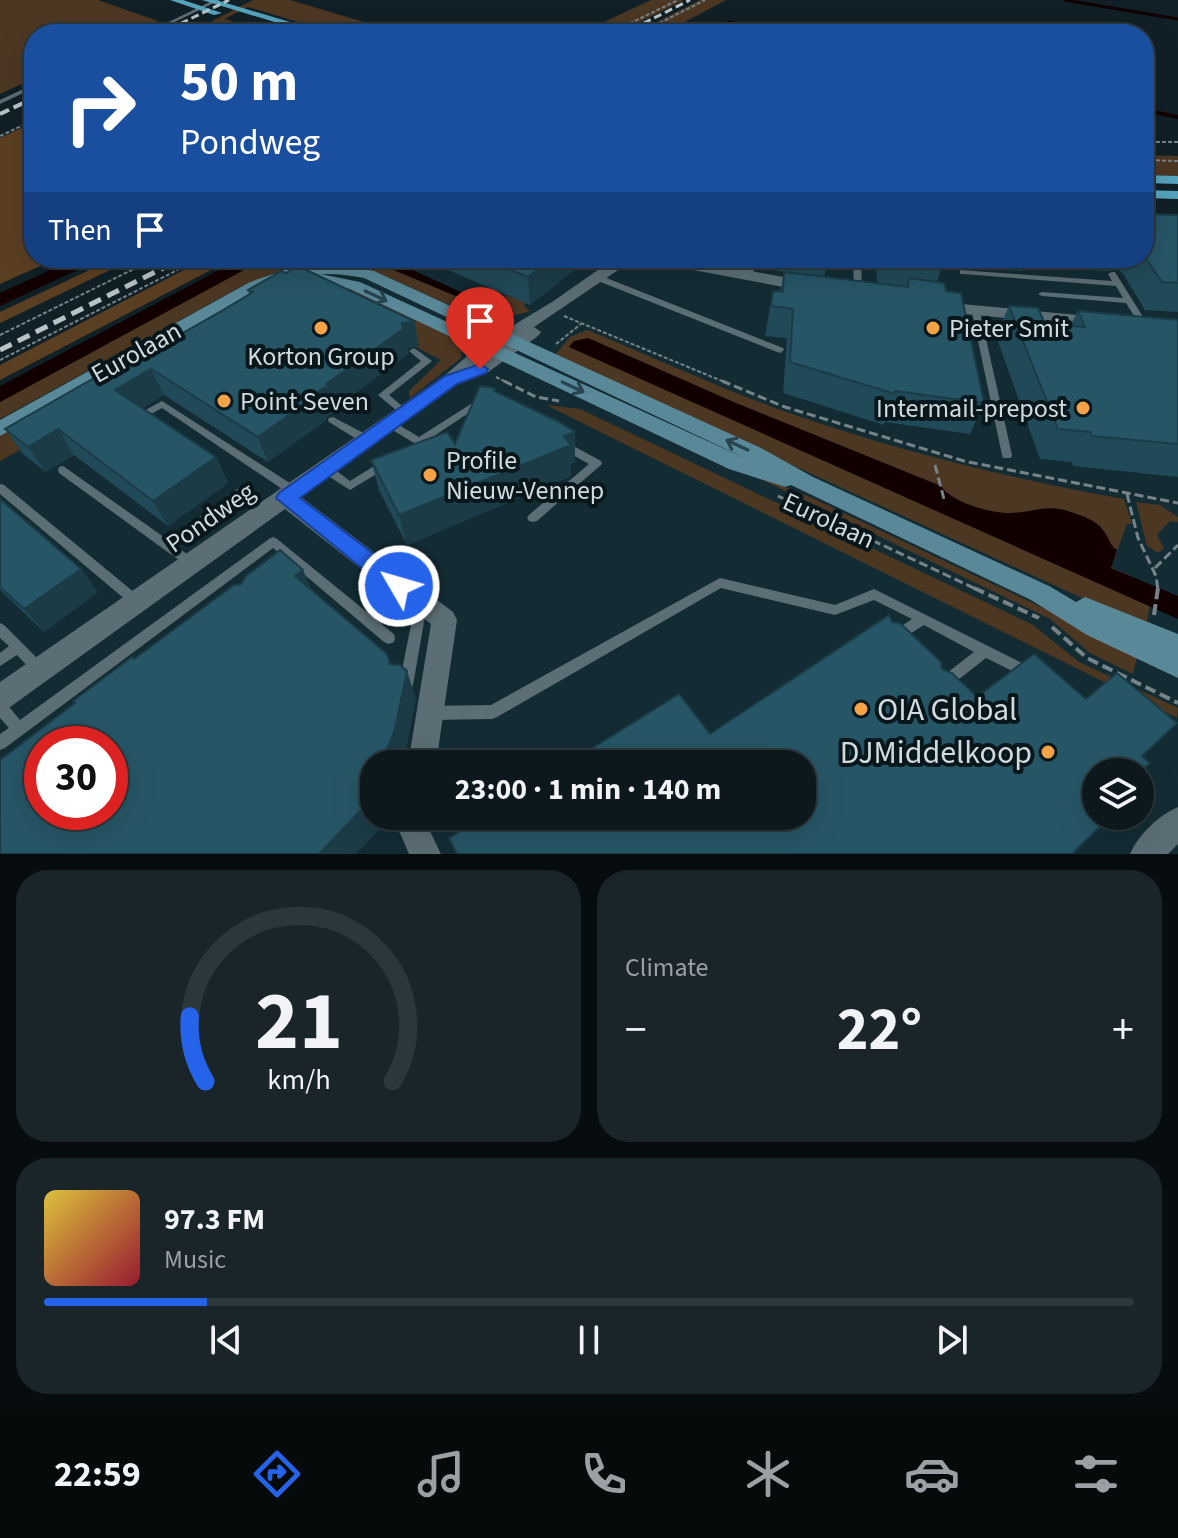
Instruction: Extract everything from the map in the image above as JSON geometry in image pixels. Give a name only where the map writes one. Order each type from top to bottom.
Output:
[{"type":"main road","points":[[206,0],[289,24]]},
{"type":"main road","points":[[176,1],[257,24]]},
{"type":"main road","points":[[1154,179],[1178,180]]},
{"type":"main road","points":[[1154,194],[1178,195]]},
{"type":"main road","name":"Eurolaan","points":[[0,429],[243,292],[273,280],[317,278],[354,285],[502,345],[736,464],[805,483],[1040,593],[1178,646]]},
{"type":"main road","name":"Eurolaan","points":[[1040,593],[1096,627],[1178,666]]},
{"type":"street","points":[[502,345],[535,330],[550,310],[610,268]]},
{"type":"street","points":[[758,268],[851,294]]},
{"type":"street","points":[[917,304],[1136,325]]},
{"type":"street","name":"Pondweg","points":[[451,380],[480,369],[502,345]]},
{"type":"street","name":"Pondweg","points":[[0,698],[502,345]]},
{"type":"street","points":[[290,495],[444,620],[424,750]]},
{"type":"street","points":[[1146,854],[1178,822]]},
{"type":"street","points":[[414,830],[423,853]]},
{"type":"lane","points":[[166,24],[218,0]]},
{"type":"lane","points":[[165,16],[178,18]]},
{"type":"lane","points":[[0,102],[24,91]]},
{"type":"lane","points":[[851,294],[855,268]]},
{"type":"lane","points":[[963,272],[1118,284]]},
{"type":"lane","points":[[1112,274],[1129,301],[1136,325]]},
{"type":"lane","points":[[596,277],[780,350]]},
{"type":"lane","points":[[1042,294],[1129,301]]},
{"type":"lane","points":[[976,312],[1007,455]]},
{"type":"lane","points":[[414,351],[427,361],[383,395],[397,419],[419,442]]},
{"type":"lane","points":[[408,449],[482,400],[495,407]]},
{"type":"lane","points":[[143,415],[162,404],[290,495]]},
{"type":"lane","points":[[333,420],[367,440]]},
{"type":"lane","points":[[533,518],[597,464],[559,443]]},
{"type":"lane","points":[[326,469],[350,486],[396,456]]},
{"type":"lane","points":[[63,470],[193,564]]},
{"type":"lane","points":[[0,488],[137,603]]},
{"type":"lane","points":[[168,546],[241,492]]},
{"type":"lane","points":[[0,743],[228,583],[273,542],[389,638]]},
{"type":"lane","points":[[430,713],[492,712],[720,583],[835,610],[874,594],[1036,677]]},
{"type":"lane","points":[[406,685],[422,603]]},
{"type":"lane","points":[[884,644],[923,619]]},
{"type":"lane","points":[[0,629],[40,670]]},
{"type":"lane","points":[[0,660],[18,647]]},
{"type":"lane","points":[[933,692],[985,651]]},
{"type":"lane","points":[[0,707],[18,729]]},
{"type":"path","points":[[629,24],[678,0]]},
{"type":"path","points":[[658,24],[705,0]]},
{"type":"path","points":[[0,136],[24,125]]},
{"type":"path","points":[[1154,142],[1178,142]]},
{"type":"path","points":[[1154,160],[1178,161]]},
{"type":"path","points":[[0,335],[136,268]]},
{"type":"path","points":[[0,360],[181,268]]},
{"type":"path","points":[[550,310],[785,407],[964,461],[1178,503]]},
{"type":"path","points":[[480,369],[536,397],[566,402]]},
{"type":"path","points":[[935,465],[944,499]]},
{"type":"path","name":"Eurolaan","points":[[765,490],[1047,622],[1087,658],[1178,703]]},
{"type":"path","points":[[1127,494],[1140,544],[1155,568],[1160,588],[1155,611]]},
{"type":"path","points":[[1155,568],[1178,545]]},
{"type":"shaded area","points":[[0,0],[98,0],[158,21],[152,24],[24,24],[24,83],[0,94]]},
{"type":"shaded area","points":[[253,0],[290,0],[370,24],[305,24],[248,7],[224,19],[242,24],[208,24]]},
{"type":"shaded area","points":[[651,0],[684,0],[636,24],[599,24]]},
{"type":"shaded area","points":[[700,0],[726,0],[681,24],[653,24]]},
{"type":"shaded area","points":[[24,127],[24,268],[36,268],[0,284],[0,138]]},
{"type":"shaded area","points":[[1154,155],[1178,156],[1178,176],[1154,175]]},
{"type":"shaded area","points":[[1178,223],[1178,854],[0,854],[0,420],[260,268],[1154,268],[1154,248]]},
{"type":"shaded area","points":[[55,268],[82,268],[0,306],[0,293]]},
{"type":"shaded area","points":[[94,268],[114,268],[0,323],[0,312]]},
{"type":"shaded area","points":[[188,268],[215,268],[0,380],[0,365]]},
{"type":"shaded area","points":[[223,268],[248,268],[0,402],[0,386]]},
{"type":"shaded area","points":[[246,268],[293,268],[242,286],[0,419],[0,402]]},
{"type":"shaded area","points":[[362,268],[390,268],[489,310],[507,295],[525,302],[524,306],[530,311],[507,316],[461,309]]},
{"type":"shaded area","points":[[389,268],[408,268],[494,307],[489,310]]},
{"type":"shaded area","points":[[324,283],[355,290],[454,338],[462,348],[461,358],[410,398],[409,391],[441,360],[333,304],[219,340],[0,461],[0,435],[244,297]]},
{"type":"shaded area","points":[[587,330],[743,396],[876,441],[1041,483],[1124,499],[1132,524],[1127,524],[1111,567],[1153,587],[1147,622],[1143,626],[554,356],[570,337]]},
{"type":"shaded area","points":[[588,338],[736,403],[941,486],[953,497],[972,506],[1009,513],[1054,508],[1088,519],[1100,527],[1117,550],[1111,568],[1178,596],[1178,619],[569,347],[574,341]]},
{"type":"shaded area","points":[[546,405],[580,409],[1033,625],[1079,662],[1178,708],[1177,718]]},
{"type":"shaded area","points":[[742,470],[808,496],[1138,653],[1133,674],[1090,653],[1050,619]]},
{"type":"shaded area","points":[[1136,502],[1160,505],[1178,517],[1178,522],[1170,521],[1157,535],[1164,548],[1158,553],[1147,546]]},
{"type":"building","points":[[1154,214],[1178,215],[1178,283],[1162,282],[1152,268]]},
{"type":"building","points":[[302,268],[414,321],[402,323],[403,329],[258,437],[151,369],[115,390],[216,457],[153,501],[58,429],[28,447],[5,429],[220,312],[253,292],[248,290],[281,271],[286,273]]},
{"type":"building","points":[[506,268],[540,268],[528,277]]},
{"type":"building","points":[[784,272],[908,287],[909,278],[944,283],[946,291],[961,293],[984,403],[895,391],[895,394],[790,362],[793,309],[771,306],[773,291],[783,292]]},
{"type":"building","points":[[1009,306],[1038,308],[1045,324],[1085,327],[1078,311],[1178,320],[1178,444],[1092,436],[1090,432],[1058,429]]},
{"type":"building","points":[[480,386],[495,388],[494,391],[575,432],[564,436],[571,445],[399,515],[371,460],[447,432],[455,444]]},
{"type":"building","points":[[0,499],[81,569],[24,609],[0,587]]},
{"type":"building","points":[[280,550],[303,570],[295,576],[387,654],[390,664],[400,665],[407,671],[395,729],[387,750],[360,750],[360,811],[319,854],[0,854],[0,760],[24,742],[24,830],[128,830],[128,726],[45,726],[132,657],[134,659],[234,585],[241,584],[246,576]]},
{"type":"building","points":[[889,615],[892,622],[900,623],[941,662],[942,669],[952,673],[977,697],[1034,654],[1086,699],[1117,673],[1177,723],[1142,756],[1144,758],[1082,758],[1082,830],[1097,830],[1072,854],[457,854],[449,838],[462,830],[816,830],[816,750],[589,750],[679,694],[710,734]]},
{"type":"waterway","points":[[1065,0],[1178,19]]},
{"type":"waterway","points":[[729,22],[738,24]]},
{"type":"waterway","points":[[1154,112],[1178,117]]},
{"type":"railway","points":[[180,24],[229,0]]},
{"type":"railway","points":[[642,24],[690,0]]},
{"type":"railway","points":[[0,114],[24,103]]},
{"type":"railway","points":[[0,350],[163,268]]},
{"type":"place","name":"Korton Group","points":[[321,328]]},
{"type":"place","name":"Pieter Smit","points":[[933,328]]},
{"type":"place","name":"Point Seven","points":[[224,401]]},
{"type":"place","name":"Intermail-prepost","points":[[1083,408]]},
{"type":"place","name":"Profile Nieuw-Vennep","points":[[430,475]]},
{"type":"place","name":"OIA Global","points":[[861,709]]},
{"type":"place","name":"DJMiddelkoop","points":[[1048,752]]},
{"type":"route","points":[[399,586],[286,498],[451,380],[480,369]]}]
